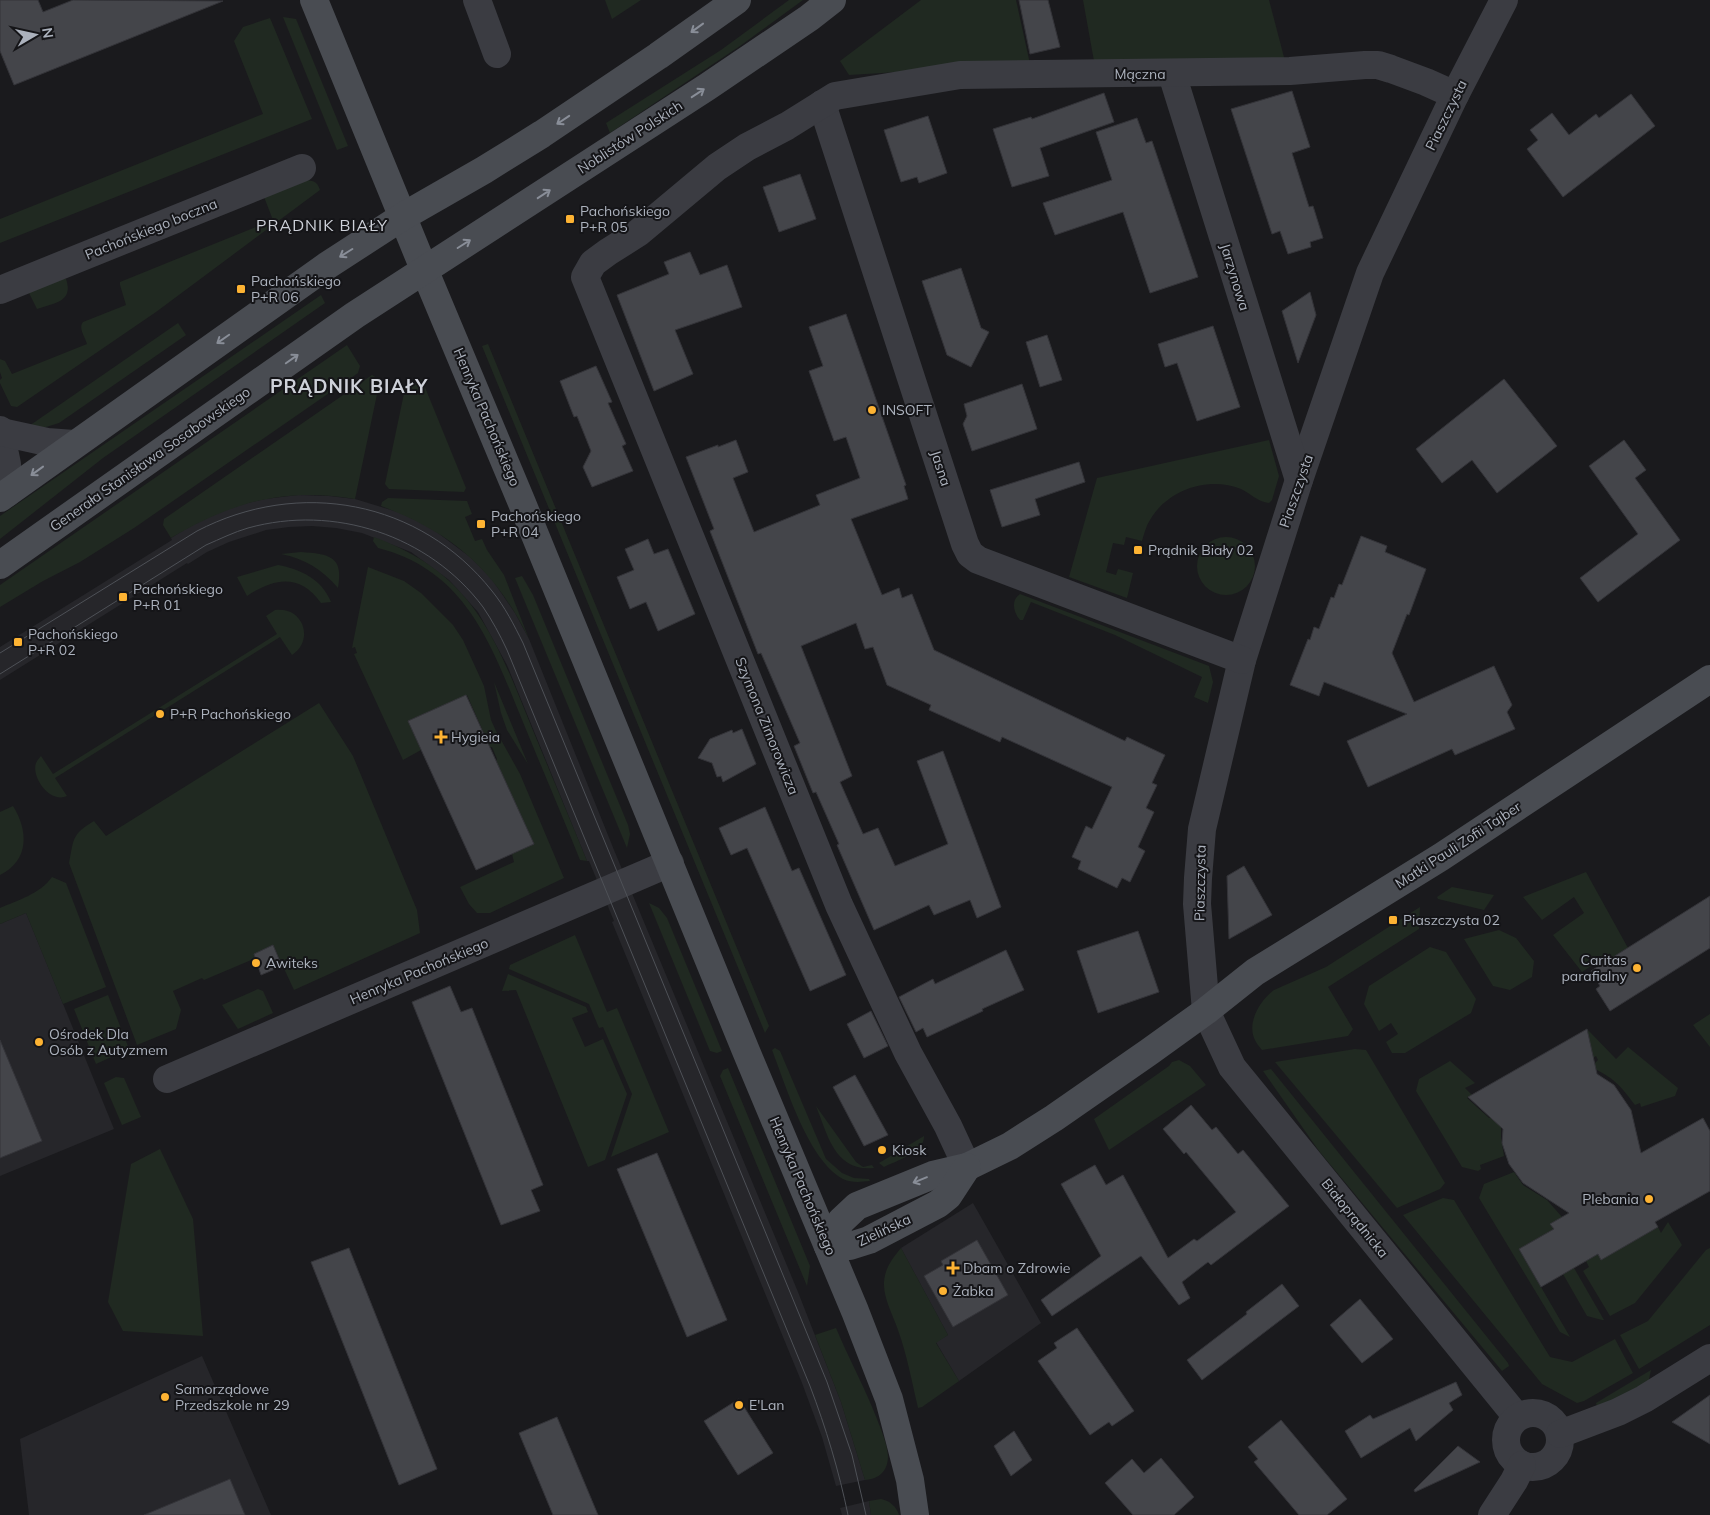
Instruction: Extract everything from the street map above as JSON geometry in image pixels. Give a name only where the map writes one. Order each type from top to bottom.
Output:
[{"type":"street","name":"Henryka Pachońskiego","points":[[314,0],[746,1051],[855,1311],[889,1400],[910,1480],[915,1515]]},
{"type":"street","points":[[478,0],[497,54]]},
{"type":"street","points":[[3,495],[328,265],[402,217],[542,134],[737,0]]},
{"type":"street","name":"Noblistów Polskich","points":[[424,269],[504,220],[708,87],[832,0]]},
{"type":"street","name":"Piaszczysta","points":[[1206,1011],[1197,904],[1199,853],[1202,829],[1242,660],[1299,480],[1370,273],[1504,0]]},
{"type":"street","name":"Mączna","points":[[585,277],[593,263],[638,233],[717,167],[747,146],[787,126],[835,96],[960,76],[1290,72],[1378,65],[1456,95]]},
{"type":"street","name":"Jarzynowa","points":[[1172,74],[1299,480]]},
{"type":"street","name":"Jasna","points":[[822,104],[965,544],[970,554],[978,560],[1242,660]]},
{"type":"street","name":"Pachońskiego boczna","points":[[0,290],[302,168]]},
{"type":"street","name":"Generała Stanisława Sosabowskiego","points":[[0,565],[348,320],[424,269]]},
{"type":"street","name":"Szymona Zimorowicza","points":[[585,277],[839,905],[908,1053],[948,1126],[967,1167]]},
{"type":"street","points":[[3,495],[7,464],[1,431],[47,442],[74,444]]},
{"type":"street","name":"Matki Pauli Zofii Tajber","points":[[1206,1011],[1255,972],[1441,857],[1710,678]]},
{"type":"street","name":"Henryka Pachońskiego","points":[[167,1079],[670,863]]},
{"type":"street","name":"Zielińska","points":[[967,1167],[948,1196],[938,1204],[869,1240],[850,1246],[828,1246],[840,1221],[856,1206],[932,1175],[967,1167],[1010,1146],[1054,1118],[1206,1011]]},
{"type":"street","name":"Białoprądnicka","points":[[1206,1011],[1232,1067],[1517,1417]]},
{"type":"street","points":[[1560,1434],[1610,1415],[1644,1399],[1710,1358]]},
{"type":"street","points":[[1530,1413],[1543,1414],[1554,1422],[1560,1434],[1558,1449],[1550,1461],[1536,1467],[1522,1465],[1510,1456],[1506,1442],[1508,1428],[1517,1417],[1530,1413]]},
{"type":"street","points":[[1492,1515],[1522,1465]]},
{"type":"shaded area","points":[[605,0],[641,0],[612,19]]},
{"type":"shaded area","points":[[789,0],[803,0],[740,46],[610,133],[606,123],[721,50]]},
{"type":"shaded area","points":[[921,0],[1016,0],[1030,64],[849,75],[840,61]]},
{"type":"shaded area","points":[[1083,0],[1269,0],[1285,61],[1094,61]]},
{"type":"shaded area","points":[[283,17],[296,19],[348,146],[337,150]]},
{"type":"shaded area","points":[[270,18],[312,119],[0,243],[0,219],[263,114],[234,41],[243,27]]},
{"type":"shaded area","points":[[305,180],[315,182],[320,190],[156,312],[17,407],[11,406],[0,383],[2,378],[0,359],[5,361],[12,374],[87,344],[82,330],[83,322],[126,305],[120,282],[273,220],[264,197]]},
{"type":"shaded area","points":[[62,278],[66,279],[68,287],[65,297],[56,303],[37,309],[28,291]]},
{"type":"shaded area","points":[[321,295],[325,303],[103,458],[0,539],[0,516]]},
{"type":"shaded area","points":[[178,323],[186,335],[59,423],[43,428],[29,426]]},
{"type":"shaded area","points":[[488,344],[769,1026],[765,1033],[482,346]]},
{"type":"shaded area","points":[[347,345],[360,366],[358,373],[134,528],[80,562],[43,581],[0,607],[0,585]]},
{"type":"shaded area","points":[[372,375],[380,380],[355,499],[305,495],[260,501],[216,515],[171,538],[163,525],[164,519]]},
{"type":"shaded area","points":[[417,378],[422,380],[466,488],[464,492],[389,489],[385,484],[406,384]]},
{"type":"shaded area","points":[[1269,440],[1279,476],[1272,500],[1269,503],[1229,485],[1203,485],[1190,488],[1167,500],[1158,509],[1147,525],[1142,541],[1126,537],[1124,545],[1113,543],[1106,572],[1116,575],[1118,569],[1133,573],[1127,598],[1069,577],[1097,478]]},
{"type":"shaded area","points":[[298,495],[355,499],[401,513],[430,527],[470,557],[491,578],[515,613],[529,639],[614,850],[798,1292],[841,1402],[865,1480],[836,1486],[822,1437],[802,1383],[612,922],[614,921],[589,861],[587,861],[507,665],[478,612],[449,580],[411,552],[362,533],[312,526],[266,530],[229,542],[187,563],[0,680],[0,647],[172,540],[171,538],[216,513],[239,505],[265,499]]},
{"type":"shaded area","points":[[388,498],[467,501],[472,514],[465,517],[475,541],[482,539],[504,575],[529,639],[502,593],[469,557],[430,528],[381,506],[382,502]]},
{"type":"shaded area","points":[[374,537],[408,552],[436,570],[458,590],[477,612],[506,665],[587,861],[580,860],[501,670],[474,617],[456,594],[435,575],[409,559],[378,548],[373,541]]},
{"type":"shaded area","points":[[1220,537],[1232,537],[1247,545],[1255,560],[1255,572],[1247,587],[1232,595],[1220,595],[1205,587],[1197,572],[1197,560],[1205,545]]},
{"type":"shaded area","points":[[301,552],[319,554],[332,559],[339,569],[338,588],[326,575],[312,566],[281,554]]},
{"type":"shaded area","points":[[278,565],[294,569],[309,576],[322,587],[331,602],[321,603],[313,593],[304,587],[286,582],[267,585],[247,596],[237,577]]},
{"type":"shaded area","points":[[368,567],[404,581],[421,593],[453,625],[463,640],[484,686],[491,720],[520,774],[564,878],[490,913],[477,913],[469,904],[460,887],[514,862],[512,854],[534,844],[467,695],[408,721],[421,750],[403,760],[354,654],[357,653],[355,647],[352,648]]},
{"type":"shaded area","points":[[522,576],[533,595],[628,825],[630,834],[627,848],[515,578]]},
{"type":"shaded area","points":[[1020,594],[1209,666],[1213,682],[1208,703],[1194,697],[1202,677],[1115,635],[1031,602],[1023,620],[1020,620],[1014,603]]},
{"type":"shaded area","points":[[275,610],[285,610],[293,613],[303,625],[303,641],[299,649],[292,655],[280,637],[55,778],[67,796],[54,796],[43,787],[36,775],[35,768],[41,756],[53,774],[277,634],[266,616]]},
{"type":"shaded area","points":[[494,682],[528,764],[507,730]]},
{"type":"shaded area","points":[[319,703],[353,756],[417,910],[420,933],[294,990],[273,945],[255,954],[256,958],[173,991],[181,1010],[176,1029],[137,1045],[69,863],[77,834],[94,821],[106,836]]},
{"type":"shaded area","points":[[13,806],[22,825],[23,844],[17,861],[10,869],[0,875],[0,812]]},
{"type":"shaded area","points":[[1586,872],[1628,948],[1600,966],[1597,962],[1582,972],[1553,935],[1584,913],[1574,897],[1542,920],[1523,897]]},
{"type":"shaded area","points":[[52,877],[66,883],[106,987],[63,1004],[26,913],[0,924],[0,908],[35,892]]},
{"type":"shaded area","points":[[1452,887],[1494,895],[1484,910],[1438,899],[1437,897]]},
{"type":"shaded area","points":[[649,903],[659,908],[667,918],[722,1051],[717,1053],[710,1051]]},
{"type":"shaded area","points":[[1420,907],[1419,929],[1328,987],[1353,1029],[1348,1036],[1262,1050],[1255,1040],[1252,1026],[1256,1012],[1269,994],[1326,967]]},
{"type":"shaded area","name":"Ośrodek Dla Osób z Autyzmem","points":[[26,913],[114,1129],[0,1176],[0,924]]},
{"type":"shaded area","points":[[1499,930],[1516,938],[1534,961],[1532,977],[1510,990],[1493,986],[1464,939]]},
{"type":"shaded area","points":[[575,935],[607,1012],[617,1008],[669,1132],[611,1157],[632,1094],[603,1027],[599,1028],[589,1004],[509,969],[510,965]]},
{"type":"shaded area","points":[[1430,947],[1446,952],[1476,999],[1471,1013],[1405,1053],[1392,1053],[1386,1042],[1398,1034],[1391,1023],[1379,1031],[1364,1004],[1369,986]]},
{"type":"shaded area","points":[[508,974],[586,1007],[588,1012],[572,1018],[585,1047],[603,1039],[627,1094],[605,1160],[588,1167],[516,990],[502,991]]},
{"type":"shaded area","points":[[258,989],[263,991],[273,1013],[238,1029],[222,1005]]},
{"type":"shaded area","points":[[108,995],[129,1049],[96,1064],[74,1009]]},
{"type":"shaded area","points":[[1710,1014],[1710,1047],[1693,1025]]},
{"type":"shaded area","points":[[1587,1029],[1616,1059],[1628,1047],[1678,1088],[1675,1096],[1641,1107],[1640,1103],[1635,1105],[1616,1083],[1591,1067],[1598,1060],[1596,1056],[1593,1058]]},
{"type":"shaded area","points":[[775,1048],[780,1051],[826,1159],[842,1173],[854,1178],[869,1179],[870,1181],[853,1182],[843,1179],[830,1169],[819,1156],[791,1102],[772,1050]]},
{"type":"shaded area","points":[[1355,1049],[1366,1050],[1445,1183],[1440,1189],[1397,1208],[1275,1062]]},
{"type":"shaded area","points":[[1179,1060],[1190,1066],[1206,1085],[1109,1150],[1094,1119],[1172,1062]]},
{"type":"shaded area","points":[[1450,1061],[1475,1083],[1465,1088],[1472,1095],[1467,1098],[1489,1118],[1501,1112],[1501,1138],[1504,1156],[1480,1165],[1481,1169],[1478,1171],[1462,1167],[1416,1091],[1419,1079]]},
{"type":"shaded area","points":[[728,1068],[810,1266],[807,1286],[720,1076],[723,1070]]},
{"type":"shaded area","points":[[1271,1069],[1509,1366],[1502,1371],[1319,1151],[1263,1071]]},
{"type":"shaded area","points":[[116,1077],[124,1078],[141,1117],[122,1125],[104,1083]]},
{"type":"shaded area","points":[[816,1106],[856,1162],[863,1167],[872,1165],[874,1168],[861,1168],[850,1164],[842,1158],[829,1140]]},
{"type":"shaded area","points":[[924,1136],[920,1147],[909,1155],[884,1167],[879,1163]]},
{"type":"shaded area","points":[[160,1149],[193,1219],[203,1336],[123,1331],[108,1302],[131,1164]]},
{"type":"shaded area","points":[[1514,1172],[1523,1185],[1547,1200],[1562,1217],[1551,1224],[1554,1229],[1519,1249],[1570,1337],[1560,1332],[1479,1198],[1484,1184]]},
{"type":"shaded area","points":[[1443,1198],[1454,1200],[1550,1357],[1572,1362],[1615,1339],[1633,1373],[1584,1401],[1577,1403],[1542,1384],[1403,1215]]},
{"type":"shaded area","points":[[973,1203],[1041,1323],[959,1381],[936,1342],[948,1335],[901,1248]]},
{"type":"shaded area","points":[[1668,1222],[1682,1245],[1635,1303],[1610,1316],[1583,1271],[1589,1267],[1586,1261],[1598,1254],[1601,1259],[1658,1227],[1661,1233]]},
{"type":"shaded area","points":[[901,1248],[948,1335],[936,1343],[959,1381],[918,1408],[904,1349],[884,1288],[887,1268]]},
{"type":"shaded area","points":[[1710,1248],[1710,1325],[1639,1369],[1620,1335],[1648,1321],[1706,1250]]},
{"type":"shaded area","points":[[1574,1268],[1604,1320],[1587,1316],[1563,1274]]},
{"type":"shaded area","points":[[836,1328],[872,1407],[886,1446],[888,1461],[886,1466],[882,1473],[870,1479],[865,1480],[841,1402],[815,1335]]},
{"type":"shaded area","name":"Samorządowe Przedszkole nr 29","points":[[202,1356],[271,1515],[29,1515],[20,1439]]},
{"type":"shaded area","points":[[1651,1370],[1648,1384],[1597,1407],[1596,1403]]},
{"type":"shaded area","points":[[881,1499],[892,1504],[899,1515],[871,1515],[869,1501]]},
{"type":"shaded area","points":[[869,1501],[871,1515],[842,1515],[840,1508]]},
{"type":"building","points":[[0,0],[38,0],[43,12],[73,0],[223,1],[14,85],[0,51]]},
{"type":"building","points":[[1019,0],[1048,0],[1060,47],[1030,54]]},
{"type":"building","points":[[1292,91],[1310,147],[1292,153],[1309,207],[1313,206],[1323,238],[1310,242],[1311,247],[1288,254],[1280,231],[1272,234],[1231,109]]},
{"type":"building","points":[[1104,93],[1114,122],[1040,148],[1049,176],[1012,187],[993,129],[1031,117],[1032,119]]},
{"type":"building","points":[[1631,94],[1655,126],[1563,197],[1527,149],[1538,140],[1530,130],[1552,113],[1569,135],[1596,114],[1599,118]]},
{"type":"building","points":[[928,116],[947,173],[919,183],[917,177],[901,182],[884,130]]},
{"type":"building","points":[[1137,118],[1146,143],[1152,141],[1198,277],[1150,293],[1123,212],[1055,235],[1043,203],[1112,180],[1096,132]]},
{"type":"building","points":[[800,174],[816,219],[779,232],[763,187]]},
{"type":"building","points":[[690,252],[700,275],[727,265],[742,307],[675,330],[693,374],[654,391],[617,295],[669,274],[664,262]]},
{"type":"building","points":[[961,268],[981,328],[989,332],[971,367],[947,355],[922,281]]},
{"type":"building","points":[[1310,292],[1316,315],[1298,363],[1282,311]]},
{"type":"building","points":[[846,314],[906,485],[904,486],[908,499],[851,519],[882,595],[899,588],[902,598],[912,594],[934,650],[1125,741],[1127,737],[1165,755],[1152,783],[1157,785],[1146,808],[1154,812],[1138,847],[1145,851],[1130,882],[1122,878],[1117,888],[1078,869],[1081,861],[1072,857],[1086,826],[1092,829],[1112,787],[1002,737],[1000,742],[929,710],[931,705],[887,685],[873,647],[865,649],[856,623],[801,646],[852,776],[840,782],[863,834],[878,828],[895,866],[948,844],[917,761],[943,751],[1001,907],[977,918],[970,900],[934,915],[929,905],[874,930],[837,845],[839,844],[816,792],[813,793],[794,746],[800,743],[761,653],[758,654],[710,531],[714,529],[686,457],[736,440],[748,472],[733,478],[754,532],[820,505],[816,495],[860,478],[846,437],[834,441],[809,371],[823,366],[809,327]]},
{"type":"building","points":[[1213,326],[1240,407],[1197,421],[1177,363],[1165,367],[1158,344]]},
{"type":"building","points":[[1047,335],[1062,380],[1040,387],[1026,342]]},
{"type":"building","points":[[596,366],[612,402],[608,403],[626,444],[622,446],[633,471],[592,487],[583,467],[591,451],[577,416],[574,417],[560,381]]},
{"type":"building","points":[[1504,379],[1557,446],[1497,493],[1472,460],[1442,483],[1416,449]]},
{"type":"building","points":[[1022,384],[1037,429],[972,451],[963,424],[967,416],[964,404]]},
{"type":"building","points":[[1624,440],[1646,470],[1635,478],[1680,540],[1598,602],[1580,578],[1638,534],[1589,466]]},
{"type":"building","points":[[1079,462],[1085,482],[1035,499],[1040,515],[1002,527],[990,490]]},
{"type":"building","points":[[1361,536],[1387,546],[1385,552],[1426,569],[1409,615],[1407,614],[1392,653],[1414,702],[1494,666],[1512,705],[1507,712],[1515,729],[1455,755],[1452,749],[1368,787],[1347,741],[1407,714],[1324,682],[1319,696],[1290,685],[1314,627],[1319,629],[1331,597],[1334,598],[1339,584],[1342,585]]},
{"type":"building","points":[[648,539],[654,554],[668,549],[695,614],[658,631],[646,602],[630,609],[617,577],[634,570],[625,549]]},
{"type":"building","points":[[466,695],[534,844],[476,870],[408,721]]},
{"type":"building","points":[[742,729],[756,764],[723,782],[721,776],[717,777],[712,763],[698,758],[710,739],[732,730],[733,733]]},
{"type":"building","points":[[765,807],[792,871],[799,868],[846,975],[810,991],[747,848],[731,855],[719,828]]},
{"type":"building","points":[[1244,866],[1272,915],[1229,939],[1227,876]]},
{"type":"building","name":"Caritas parafialny","points":[[1710,896],[1710,948],[1610,1011],[1596,989],[1600,986],[1591,971]]},
{"type":"building","points":[[1138,931],[1159,992],[1098,1013],[1077,951]]},
{"type":"building","points":[[273,945],[282,966],[261,975],[254,954]]},
{"type":"building","points":[[1006,950],[1024,990],[927,1037],[923,1028],[916,1032],[899,997],[933,979],[935,984]]},
{"type":"building","points":[[450,986],[461,1012],[472,1008],[543,1185],[531,1190],[540,1211],[501,1225],[412,1002]]},
{"type":"building","points":[[871,1011],[888,1046],[864,1058],[847,1024]]},
{"type":"building","points":[[1587,1029],[1597,1074],[1614,1085],[1631,1110],[1641,1153],[1703,1118],[1710,1131],[1710,1191],[1655,1222],[1658,1227],[1601,1260],[1598,1254],[1541,1287],[1519,1249],[1554,1229],[1550,1224],[1569,1213],[1523,1183],[1509,1164],[1502,1143],[1503,1129],[1468,1097]]},
{"type":"building","points":[[0,1040],[42,1141],[0,1158]]},
{"type":"building","points":[[855,1075],[888,1135],[864,1146],[833,1087]]},
{"type":"building","points":[[1191,1105],[1212,1130],[1216,1127],[1238,1154],[1243,1150],[1289,1206],[1211,1265],[1208,1262],[1182,1282],[1190,1298],[1179,1305],[1141,1256],[1052,1316],[1041,1300],[1101,1256],[1061,1184],[1095,1165],[1106,1185],[1123,1175],[1168,1258],[1194,1239],[1197,1241],[1236,1212],[1186,1152],[1184,1154],[1163,1129]]},
{"type":"building","points":[[657,1153],[727,1320],[687,1337],[617,1169]]},
{"type":"building","points":[[977,1240],[1008,1295],[953,1327],[924,1276],[943,1265],[941,1261]]},
{"type":"building","points":[[349,1248],[437,1469],[399,1485],[311,1262]]},
{"type":"building","points":[[1282,1284],[1299,1306],[1202,1380],[1187,1360],[1247,1314],[1246,1312]]},
{"type":"building","points":[[1360,1299],[1393,1339],[1362,1363],[1330,1325]]},
{"type":"building","points":[[1077,1328],[1134,1411],[1112,1426],[1109,1422],[1090,1435],[1038,1361],[1057,1348],[1054,1343]]},
{"type":"building","points":[[1456,1382],[1462,1395],[1449,1403],[1453,1410],[1416,1441],[1410,1428],[1361,1458],[1345,1431],[1370,1415],[1373,1419]]},
{"type":"building","points":[[1710,1395],[1710,1444],[1672,1422]]},
{"type":"building","points":[[739,1399],[773,1453],[738,1475],[704,1421]]},
{"type":"building","points":[[557,1417],[598,1515],[553,1515],[519,1433]]},
{"type":"building","points":[[1281,1420],[1347,1499],[1327,1515],[1299,1515],[1254,1462],[1258,1459],[1248,1447]]},
{"type":"building","points":[[1014,1431],[1032,1460],[1011,1476],[994,1446]]},
{"type":"building","points":[[1458,1446],[1480,1462],[1415,1492],[1414,1490]]},
{"type":"building","points":[[1161,1458],[1194,1497],[1174,1515],[1133,1515],[1105,1483],[1132,1459],[1144,1473]]},
{"type":"building","points":[[230,1479],[245,1515],[144,1515]]},
{"type":"tram line","points":[[0,653],[197,531],[236,515],[276,505],[316,503],[356,507],[394,518],[430,536],[463,560],[497,597],[523,643],[827,1382],[852,1455],[866,1515]]},
{"type":"tram line","points":[[0,674],[206,545],[248,528],[281,522],[313,520],[346,523],[378,532],[408,544],[436,561],[461,582],[483,607],[507,650],[810,1386],[832,1450],[848,1515]]},
{"type":"place","name":"Pachońskiego P+R 05","points":[[570,219]]},
{"type":"place","name":"Pachońskiego P+R 06","points":[[241,289]]},
{"type":"place","name":"INSOFT","points":[[872,410]]},
{"type":"place","name":"Pachońskiego P+R 04","points":[[481,524]]},
{"type":"place","name":"Prądnik Biały 02","points":[[1138,550]]},
{"type":"place","name":"Pachońskiego P+R 01","points":[[123,597]]},
{"type":"place","name":"Pachońskiego P+R 02","points":[[18,642]]},
{"type":"place","name":"P+R Pachońskiego","points":[[160,714]]},
{"type":"place","name":"Hygieia","points":[[441,737]]},
{"type":"place","name":"Piaszczysta 02","points":[[1393,920]]},
{"type":"place","name":"Awiteks","points":[[256,963]]},
{"type":"place","name":"Caritas parafialny","points":[[1637,968]]},
{"type":"place","name":"Ośrodek Dla Osób z Autyzmem","points":[[39,1042]]},
{"type":"place","name":"Kiosk","points":[[882,1150]]},
{"type":"place","name":"Plebania","points":[[1649,1199]]},
{"type":"place","name":"Dbam o Zdrowie","points":[[953,1268]]},
{"type":"place","name":"Żabka","points":[[943,1291]]},
{"type":"place","name":"Samorządowe Przedszkole nr 29","points":[[165,1397]]},
{"type":"place","name":"E'Lan","points":[[739,1405]]},
{"type":"district","name":"PRĄDNIK BIAŁY","points":[[322,225]]},
{"type":"district","name":"PRĄDNIK BIAŁY","points":[[349,386]]}]
